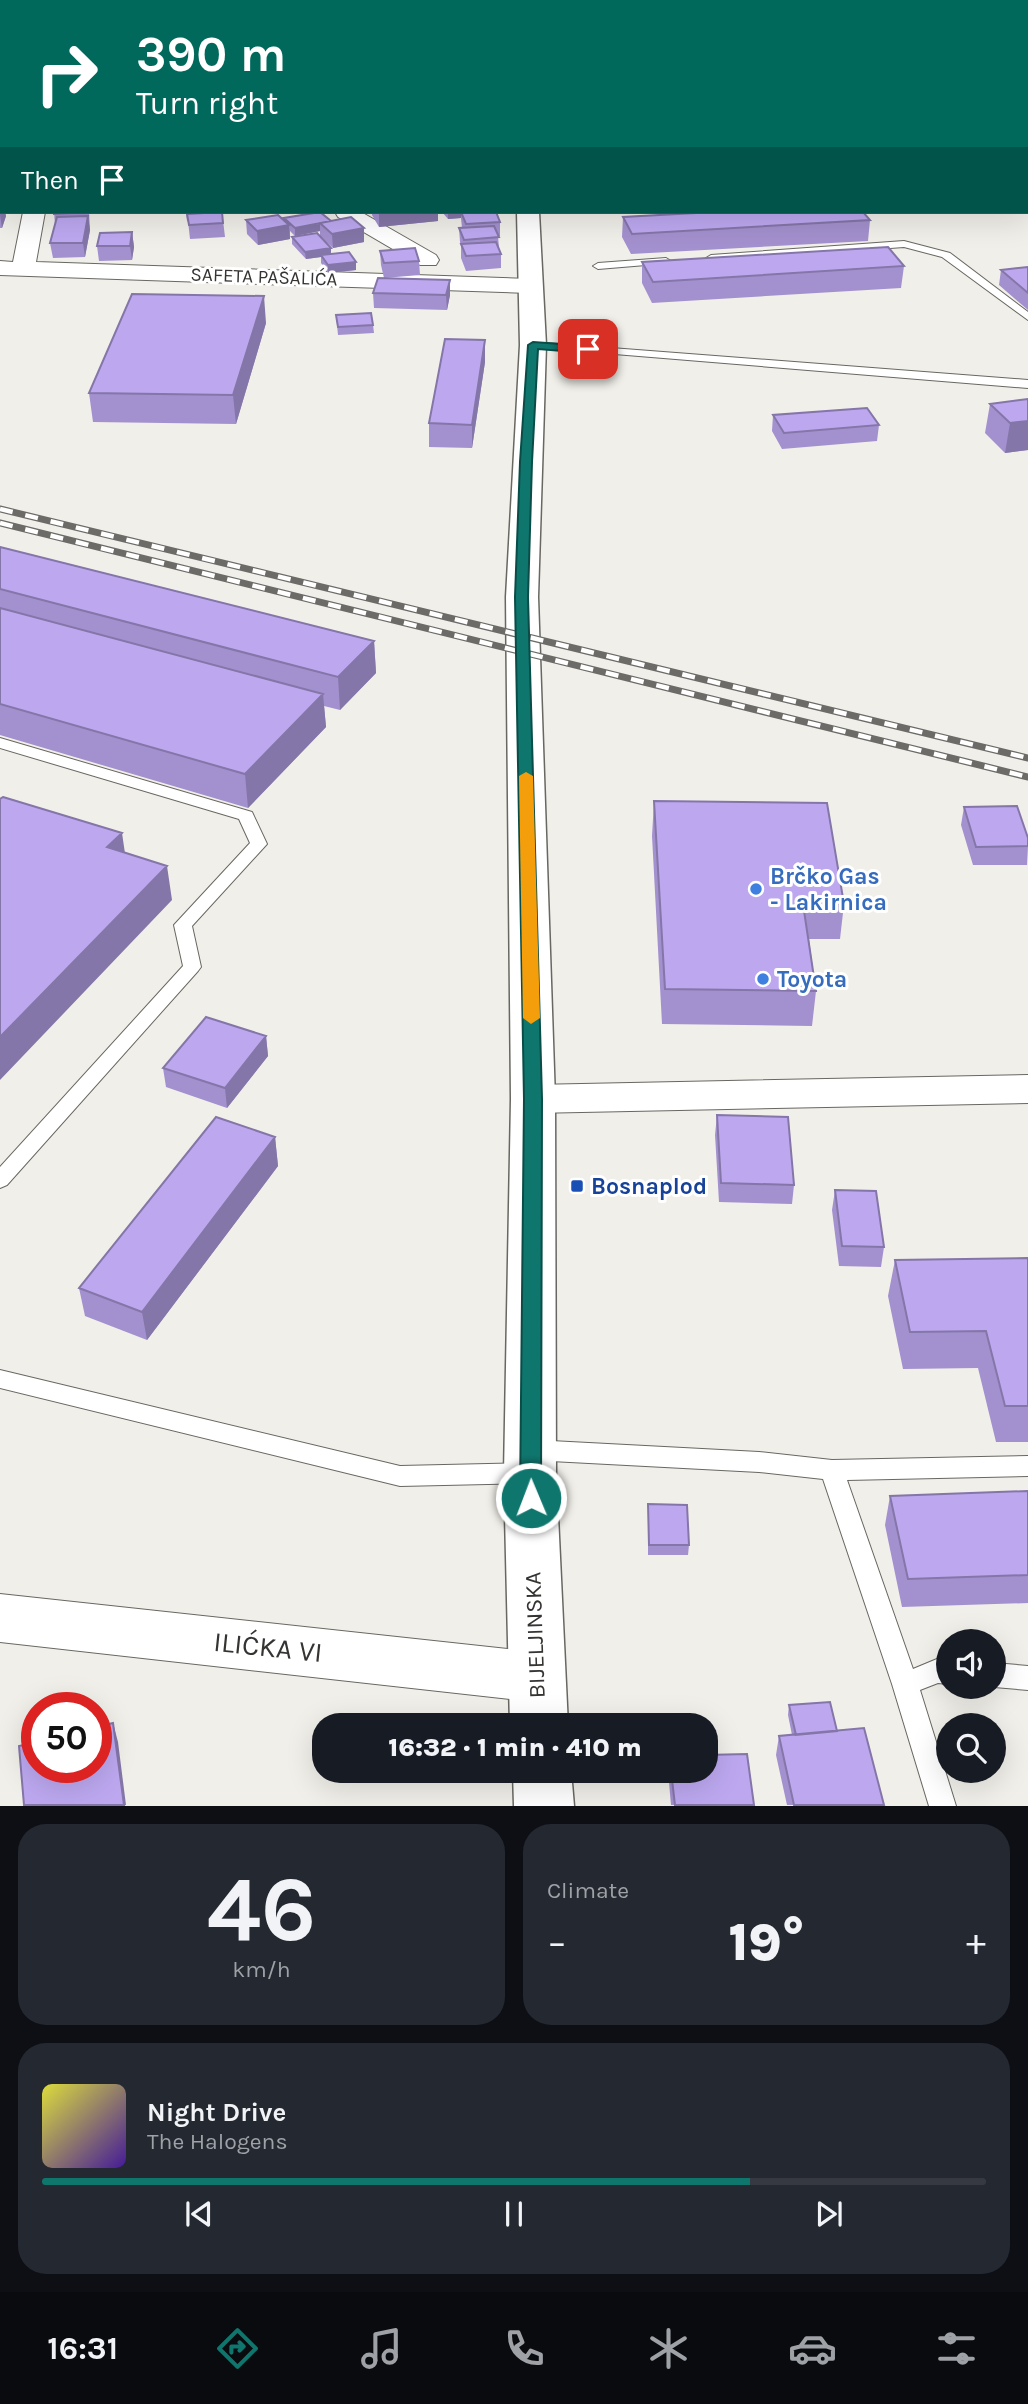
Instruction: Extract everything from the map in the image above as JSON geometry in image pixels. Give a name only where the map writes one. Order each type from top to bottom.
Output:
[{"type":"main road","name":"BIJELJINSKA","points":[[528,214],[528,286],[533,345],[522,597],[533,1099],[530,1462],[538,1701]]},
{"type":"main road","points":[[543,1783],[544,1805]]},
{"type":"street","points":[[11,268],[33,214]]},
{"type":"street","points":[[349,214],[428,260]]},
{"type":"street","name":"SAFETA PAŠALIĆA","points":[[11,268],[528,286]]},
{"type":"street","points":[[533,1099],[1028,1089]]},
{"type":"street","name":"ILIĆKA VI","points":[[0,1618],[538,1701]]},
{"type":"lane","points":[[696,259],[904,244],[946,255],[1028,317]]},
{"type":"lane","points":[[598,266],[682,260]]},
{"type":"lane","points":[[533,345],[1028,384]]},
{"type":"lane","points":[[0,743],[246,816],[259,844],[183,925],[192,967],[0,1180]]},
{"type":"lane","points":[[0,1379],[400,1476],[530,1462],[759,1462],[832,1470],[1028,1466]]},
{"type":"lane","points":[[832,1470],[943,1805]]},
{"type":"lane","points":[[905,1684],[936,1671]]},
{"type":"lane","points":[[1006,1676],[1028,1678]]},
{"type":"building","points":[[187,214],[222,214],[223,223],[189,225]]},
{"type":"building","points":[[322,214],[331,221],[295,228],[284,218]]},
{"type":"building","points":[[462,214],[497,214],[500,222],[466,224]]},
{"type":"building","points":[[678,214],[865,214],[870,220],[632,234],[623,217]]},
{"type":"building","points":[[278,215],[289,225],[257,231],[246,220]]},
{"type":"building","points":[[88,216],[83,243],[50,243],[57,217]]},
{"type":"building","points":[[351,217],[364,228],[332,234],[320,223]]},
{"type":"building","points":[[494,226],[499,237],[464,240],[459,228]]},
{"type":"building","points":[[132,232],[130,246],[97,246],[100,233]]},
{"type":"building","points":[[317,233],[331,248],[305,252],[292,237]]},
{"type":"building","points":[[496,242],[501,254],[466,256],[461,244]]},
{"type":"building","points":[[888,247],[904,266],[653,282],[642,262]]},
{"type":"building","points":[[415,248],[419,261],[384,263],[380,251]]},
{"type":"building","points":[[349,252],[356,262],[328,265],[321,255]]},
{"type":"building","points":[[1028,267],[1028,293],[1001,270]]},
{"type":"building","points":[[378,278],[450,280],[446,295],[373,293]]},
{"type":"building","points":[[132,294],[264,296],[233,395],[89,393]]},
{"type":"building","points":[[371,313],[373,325],[338,327],[336,315]]},
{"type":"building","points":[[445,339],[485,340],[472,425],[429,423]]},
{"type":"building","points":[[1028,399],[1028,421],[1010,423],[990,404]]},
{"type":"building","points":[[867,408],[879,425],[784,433],[773,415]]},
{"type":"building","points":[[0,547],[374,641],[338,677],[0,589]]},
{"type":"building","points":[[0,608],[323,694],[245,774],[0,704]]},
{"type":"building","points":[[3,797],[122,833],[107,847],[167,866],[0,1037],[0,799]]},
{"type":"building","points":[[654,801],[827,803],[844,904],[803,904],[816,991],[665,989]]},
{"type":"building","points":[[1017,806],[1028,838],[1028,846],[976,847],[964,807]]},
{"type":"building","points":[[206,1017],[266,1036],[225,1088],[163,1068]]},
{"type":"building","points":[[717,1115],[788,1117],[794,1185],[721,1183]]},
{"type":"building","points":[[216,1117],[275,1137],[142,1312],[79,1288]]},
{"type":"building","points":[[835,1190],[876,1191],[884,1247],[842,1246]]},
{"type":"building","points":[[1028,1258],[1028,1406],[1005,1406],[986,1331],[910,1332],[895,1260]]},
{"type":"building","points":[[1028,1491],[1028,1575],[908,1579],[890,1496]]},
{"type":"building","points":[[648,1504],[687,1505],[689,1545],[649,1545]]},
{"type":"building","points":[[830,1702],[837,1731],[796,1735],[789,1705]]},
{"type":"building","points":[[112,1723],[124,1805],[24,1805],[22,1783],[112,1783]]},
{"type":"building","points":[[864,1728],[884,1805],[794,1805],[779,1736]]},
{"type":"building","points":[[747,1754],[754,1805],[675,1805],[672,1783],[718,1783],[718,1755]]},
{"type":"railway","points":[[0,509],[1028,758]]},
{"type":"railway","points":[[0,523],[1028,777]]},
{"type":"slow traffic","points":[[526,776],[531,1018]]},
{"type":"place","name":"Brčko Gas - Lakirnica","points":[[756,889]]},
{"type":"place","name":"Toyota","points":[[763,979]]},
{"type":"place","name":"Bosnaplod","points":[[577,1186]]},
{"type":"route","points":[[531,1498],[533,1099],[522,597],[526,462],[533,345],[588,349]]}]
